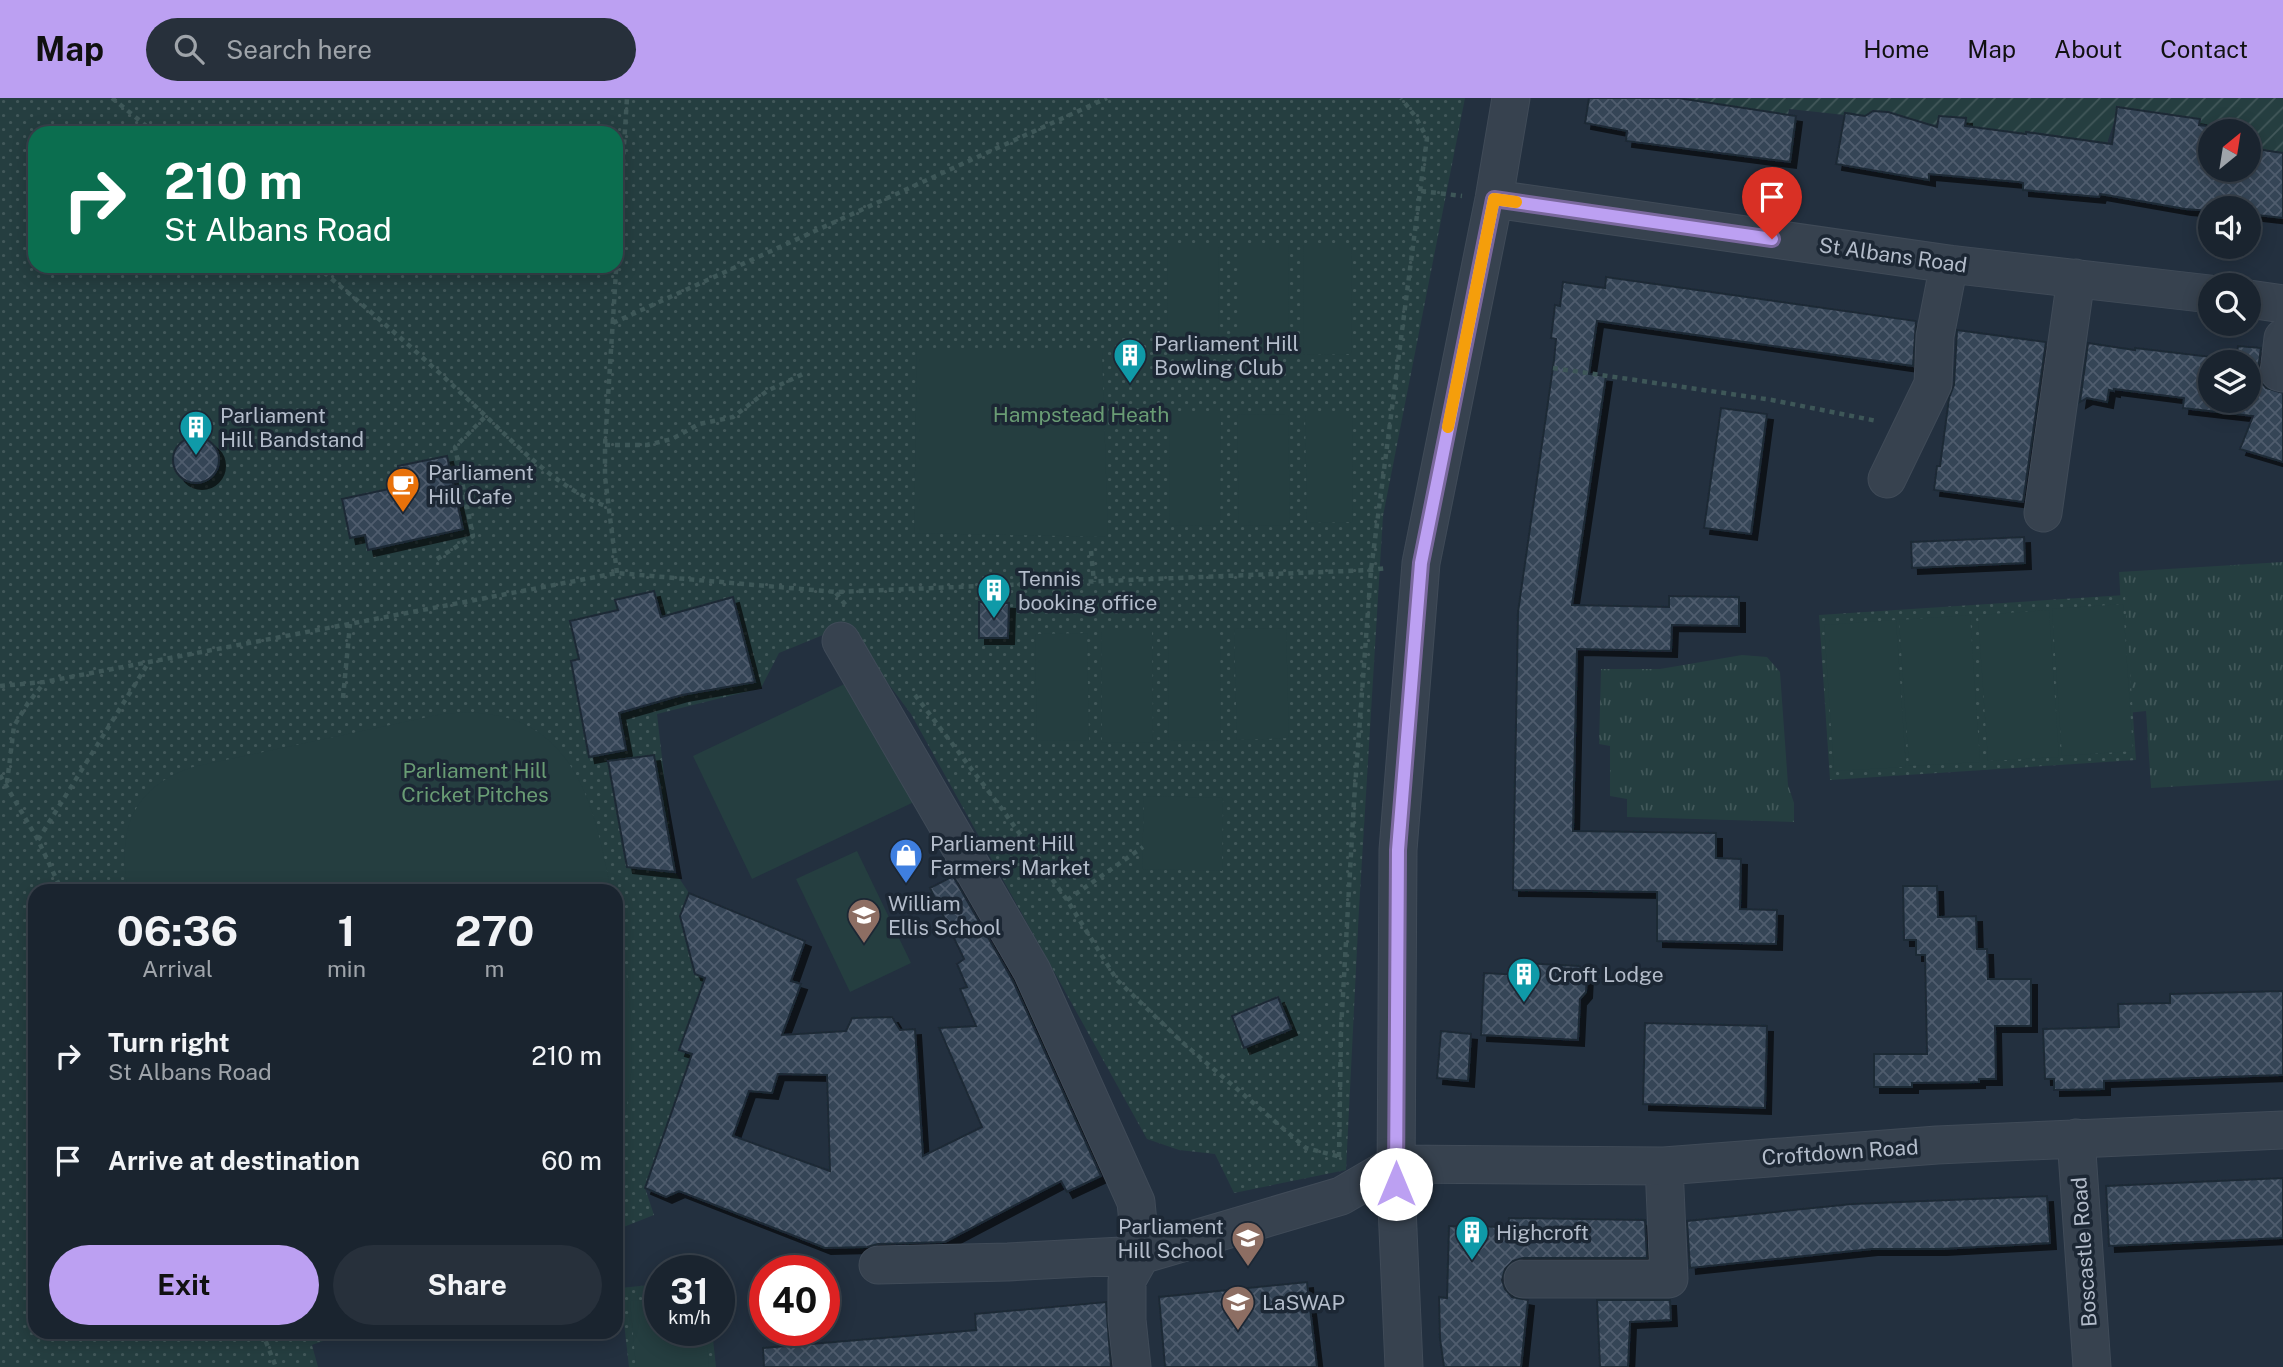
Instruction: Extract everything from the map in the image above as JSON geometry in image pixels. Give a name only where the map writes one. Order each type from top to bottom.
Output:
[{"type":"street","points":[[1404,1367],[1396,1164],[1398,850],[1421,563],[1494,199],[1511,98]]},
{"type":"street","name":"St Albans Road","points":[[1494,199],[1950,264],[2198,293]]},
{"type":"street","points":[[1887,479],[1933,384],[1936,336],[1950,264]]},
{"type":"street","points":[[2043,513],[2076,278]]},
{"type":"street","points":[[2261,301],[2283,304]]},
{"type":"street","points":[[2283,338],[2279,372],[2283,373]]},
{"type":"street","points":[[847,627],[1032,971],[1136,1202],[1141,1255],[1128,1280],[1127,1320],[1132,1367]]},
{"type":"street","name":"Croftdown Road","points":[[1396,1164],[1664,1166],[1854,1150],[2283,1130]]},
{"type":"street","name":"Boscastle Road","points":[[2076,1138],[2092,1367]]},
{"type":"street","points":[[877,1265],[1141,1255],[1342,1196],[1396,1164]]},
{"type":"street","points":[[1523,1279],[1669,1279],[1664,1166]]},
{"type":"path","points":[[112,98],[146,126]]},
{"type":"path","points":[[623,162],[627,98]]},
{"type":"path","points":[[613,323],[1107,98]]},
{"type":"path","points":[[1339,1157],[1343,990],[1371,570],[1427,138],[1401,98]]},
{"type":"path","points":[[325,273],[377,315],[549,473],[585,499],[608,508]]},
{"type":"path","points":[[616,273],[605,445],[608,508],[617,573]]},
{"type":"path","points":[[1553,368],[1772,400],[1912,428]]},
{"type":"path","points":[[605,445],[647,445],[672,439],[699,424],[733,418],[767,391],[803,374]]},
{"type":"path","points":[[437,559],[473,536],[455,447],[486,416]]},
{"type":"path","points":[[1091,551],[1094,582]]},
{"type":"path","points":[[0,686],[44,682],[617,573],[836,592],[1371,570],[1421,563]]},
{"type":"path","points":[[836,592],[847,627]]},
{"type":"path","points":[[344,698],[350,624]]},
{"type":"path","points":[[38,840],[149,662]]},
{"type":"path","points":[[7,784],[14,726],[44,682]]},
{"type":"path","points":[[911,690],[1067,900],[1117,979],[1182,1042],[1306,1149],[1339,1157],[1396,1164]]},
{"type":"path","points":[[0,775],[38,840],[59,884]]},
{"type":"path","points":[[1067,900],[1143,847]]},
{"type":"path","points":[[265,1339],[276,1367]]},
{"type":"green space","name":"Hampstead Heath","points":[[0,98],[1465,98],[1383,516],[1346,1170],[1234,1193],[1215,1154],[1179,1150],[1147,1139],[911,714],[845,626],[779,653],[761,688],[657,714],[675,872],[689,893],[680,916],[694,973],[705,978],[680,1050],[692,1054],[645,1188],[654,1215],[623,1227],[623,884],[28,884],[28,1339],[329,1339],[312,1345],[318,1367],[0,1367]]},
{"type":"green space","points":[[1658,98],[2283,98],[2283,161],[2261,155],[2261,119],[2198,119],[2198,139],[2116,117],[2107,143],[1789,109],[1788,115]]},
{"type":"green space","points":[[1238,245],[1288,245],[1289,355],[1238,355]]},
{"type":"green space","points":[[1303,245],[1351,245],[1352,354],[1304,355]]},
{"type":"green space","points":[[1167,246],[1218,246],[1219,354],[1168,355]]},
{"type":"green space","points":[[917,349],[1102,349],[1108,537],[914,533]]},
{"type":"green space","points":[[1170,414],[1221,414],[1220,526],[1169,525]]},
{"type":"green space","points":[[1288,414],[1290,525],[1239,526],[1237,415]]},
{"type":"green space","points":[[1305,414],[1352,414],[1353,522],[1307,523]]},
{"type":"green space","points":[[2283,562],[2283,780],[2151,788],[2146,711],[2127,713],[2119,572]]},
{"type":"green space","points":[[2125,595],[2136,760],[1830,780],[1819,615]]},
{"type":"green space","points":[[2123,604],[2133,751],[2062,756],[2052,609]]},
{"type":"green space","points":[[2049,610],[2059,757],[1988,761],[1978,615]]},
{"type":"green space","points":[[1970,615],[1980,762],[1909,766],[1899,620]]},
{"type":"green space","points":[[1896,620],[1906,767],[1834,771],[1824,625]]},
{"type":"green space","points":[[1286,628],[1289,738],[1237,740],[1234,629]]},
{"type":"green space","points":[[1168,630],[1220,630],[1221,740],[1169,741]]},
{"type":"green space","points":[[1101,632],[1152,632],[1153,742],[1102,743]]},
{"type":"green space","points":[[1087,633],[1089,740],[1037,741],[1035,634]]},
{"type":"green space","points":[[1742,655],[1767,657],[1780,672],[1788,785],[1794,803],[1794,822],[1627,817],[1627,799],[1610,796],[1610,746],[1599,744],[1601,669],[1660,669]]},
{"type":"green space","points":[[855,679],[914,802],[752,879],[693,756]]},
{"type":"green space","name":"Parliament Hill Cricket Pitches","points":[[471,712],[505,717],[524,724],[545,737],[562,754],[586,796],[601,843],[610,884],[127,884],[125,849],[134,814],[143,799],[156,786],[172,776],[193,767],[442,714]]},
{"type":"green space","points":[[1144,796],[1223,798],[1222,871],[1142,869]]},
{"type":"green space","points":[[857,851],[911,963],[850,992],[796,879]]},
{"type":"green space","points":[[623,956],[629,997],[632,1058],[623,1120]]},
{"type":"green space","points":[[644,1286],[644,1346],[714,1346],[716,1367],[629,1367],[623,1288]]},
{"type":"green space","points":[[644,1300],[644,1346],[707,1346],[709,1367],[636,1367],[630,1301]]},
{"type":"building","points":[[1589,98],[1678,98],[1796,116],[1790,162],[1626,141],[1627,131],[1585,123]]},
{"type":"building","points":[[2117,107],[2200,119],[2198,182],[2261,182],[2261,150],[2283,153],[2283,218],[2261,215],[2261,196],[2198,196],[2198,210],[2100,194],[2099,197],[2023,190],[2023,183],[2019,182],[1929,174],[1929,180],[1836,164],[1845,113],[1865,116],[1873,111],[1888,112],[1937,127],[1939,116],[1966,118],[1965,126],[2112,144]]},
{"type":"building","points":[[1606,277],[1916,321],[1913,366],[1597,321],[1589,374],[1606,376],[1572,605],[1669,607],[1669,596],[1739,597],[1739,626],[1672,625],[1671,651],[1577,649],[1573,831],[1716,833],[1716,858],[1741,859],[1740,909],[1777,910],[1776,944],[1657,941],[1657,892],[1513,890],[1518,612],[1554,360],[1556,339],[1551,338],[1555,305],[1560,306],[1563,282],[1605,288]]},
{"type":"building","points":[[1957,330],[2046,342],[2023,502],[1934,490],[1949,398],[1954,385]]},
{"type":"building","points":[[2088,343],[2198,355],[2198,410],[2183,408],[2184,398],[2114,389],[2109,390],[2107,402],[2087,398],[2080,402]]},
{"type":"building","points":[[2238,346],[2261,350],[2237,350]]},
{"type":"building","points":[[2261,381],[2266,388],[2283,393],[2283,462],[2240,449],[2253,416],[2227,413],[2261,413]]},
{"type":"building","points":[[1721,408],[1767,414],[1751,534],[1704,528]]},
{"type":"building","name":"Parliament Hill Bandstand","points":[[196,437],[212,444],[219,460],[212,476],[196,483],[180,476],[173,460],[180,444]]},
{"type":"building","name":"Parliament Hill Cafe","points":[[447,456],[463,529],[368,550],[365,535],[350,538],[342,499],[403,486],[398,466]]},
{"type":"building","points":[[2024,537],[2025,563],[1912,568],[1911,542]]},
{"type":"building","points":[[654,591],[661,617],[733,597],[755,682],[682,695],[619,713],[626,750],[589,757],[571,661],[579,659],[570,621],[618,610],[615,600]]},
{"type":"building","name":"Tennis booking office","points":[[979,602],[1009,603],[1008,638],[979,638]]},
{"type":"building","points":[[654,755],[675,872],[627,867],[608,761]]},
{"type":"building","points":[[953,876],[1013,981],[1101,1176],[1067,1192],[1061,1181],[945,1242],[878,1244],[867,1247],[825,1248],[679,1191],[666,1197],[645,1188],[692,1054],[679,1050],[705,978],[695,974],[680,916],[689,893],[805,941],[791,981],[801,984],[782,1035],[846,1031],[852,1018],[892,1017],[900,1030],[915,1029],[923,1156],[982,1127],[939,1028],[976,1026],[960,989],[967,987],[957,964],[964,959],[930,888]],"holes":[[[778,1074],[827,1075],[830,1171],[733,1136],[749,1091],[772,1093]]]},
{"type":"building","points":[[1903,886],[1937,886],[1938,917],[1976,916],[1977,949],[1987,949],[1988,979],[2031,979],[2031,1026],[1995,1026],[1996,1079],[1979,1079],[1979,1082],[1912,1083],[1912,1087],[1874,1087],[1874,1054],[1927,1054],[1925,955],[1916,955],[1916,940],[1904,940]]},
{"type":"building","name":"Croft Lodge","points":[[1524,963],[1579,966],[1587,973],[1586,992],[1580,999],[1578,1040],[1481,1035],[1484,973],[1523,975]]},
{"type":"building","points":[[2283,991],[2283,1075],[2104,1081],[2104,1089],[2054,1090],[2054,1079],[2045,1079],[2043,1029],[2119,1027],[2118,1004],[2170,1003],[2170,994]]},
{"type":"building","points":[[1278,997],[1291,1029],[1244,1048],[1232,1016]]},
{"type":"building","points":[[1645,1023],[1767,1026],[1765,1108],[1643,1104]]},
{"type":"building","points":[[1441,1031],[1471,1034],[1468,1081],[1437,1078]]},
{"type":"building","points":[[2283,1178],[2283,1238],[2109,1246],[2106,1186]]},
{"type":"building","points":[[2047,1196],[2050,1243],[1941,1249],[1872,1249],[1690,1268],[1687,1221],[1852,1204]]},
{"type":"building","points":[[1509,1218],[1645,1220],[1647,1258],[1523,1258],[1513,1261],[1505,1269],[1502,1280],[1512,1297],[1528,1300],[1521,1367],[1444,1367],[1439,1297],[1447,1298],[1449,1226],[1508,1227]]},
{"type":"building","name":"LaSWAP","points":[[1307,1282],[1317,1367],[1165,1367],[1159,1297]]},
{"type":"building","points":[[1597,1300],[1670,1300],[1671,1320],[1630,1322],[1628,1367],[1600,1367]]},
{"type":"building","points":[[1106,1302],[1111,1367],[764,1367],[763,1348],[840,1346],[840,1341],[976,1330],[975,1314]]},
{"type":"slow traffic","points":[[1448,427],[1494,199],[1516,202]]},
{"type":"place","name":"Parliament Hill Bowling Club","points":[[1130,385]]},
{"type":"place","name":"Parliament Hill Bandstand","points":[[196,457]]},
{"type":"place","name":"Parliament Hill Cafe","points":[[403,514]]},
{"type":"place","name":"Tennis booking office","points":[[994,620]]},
{"type":"place","name":"Parliament Hill Farmers' Market","points":[[906,885]]},
{"type":"place","name":"William Ellis School","points":[[864,945]]},
{"type":"place","name":"Croft Lodge","points":[[1524,1004]]},
{"type":"place","name":"Highcroft","points":[[1472,1262]]},
{"type":"place","name":"Parliament Hill School","points":[[1248,1268]]},
{"type":"place","name":"LaSWAP","points":[[1238,1332]]},
{"type":"route","points":[[1396,1184],[1398,850],[1421,563],[1494,199],[1772,239]]}]
